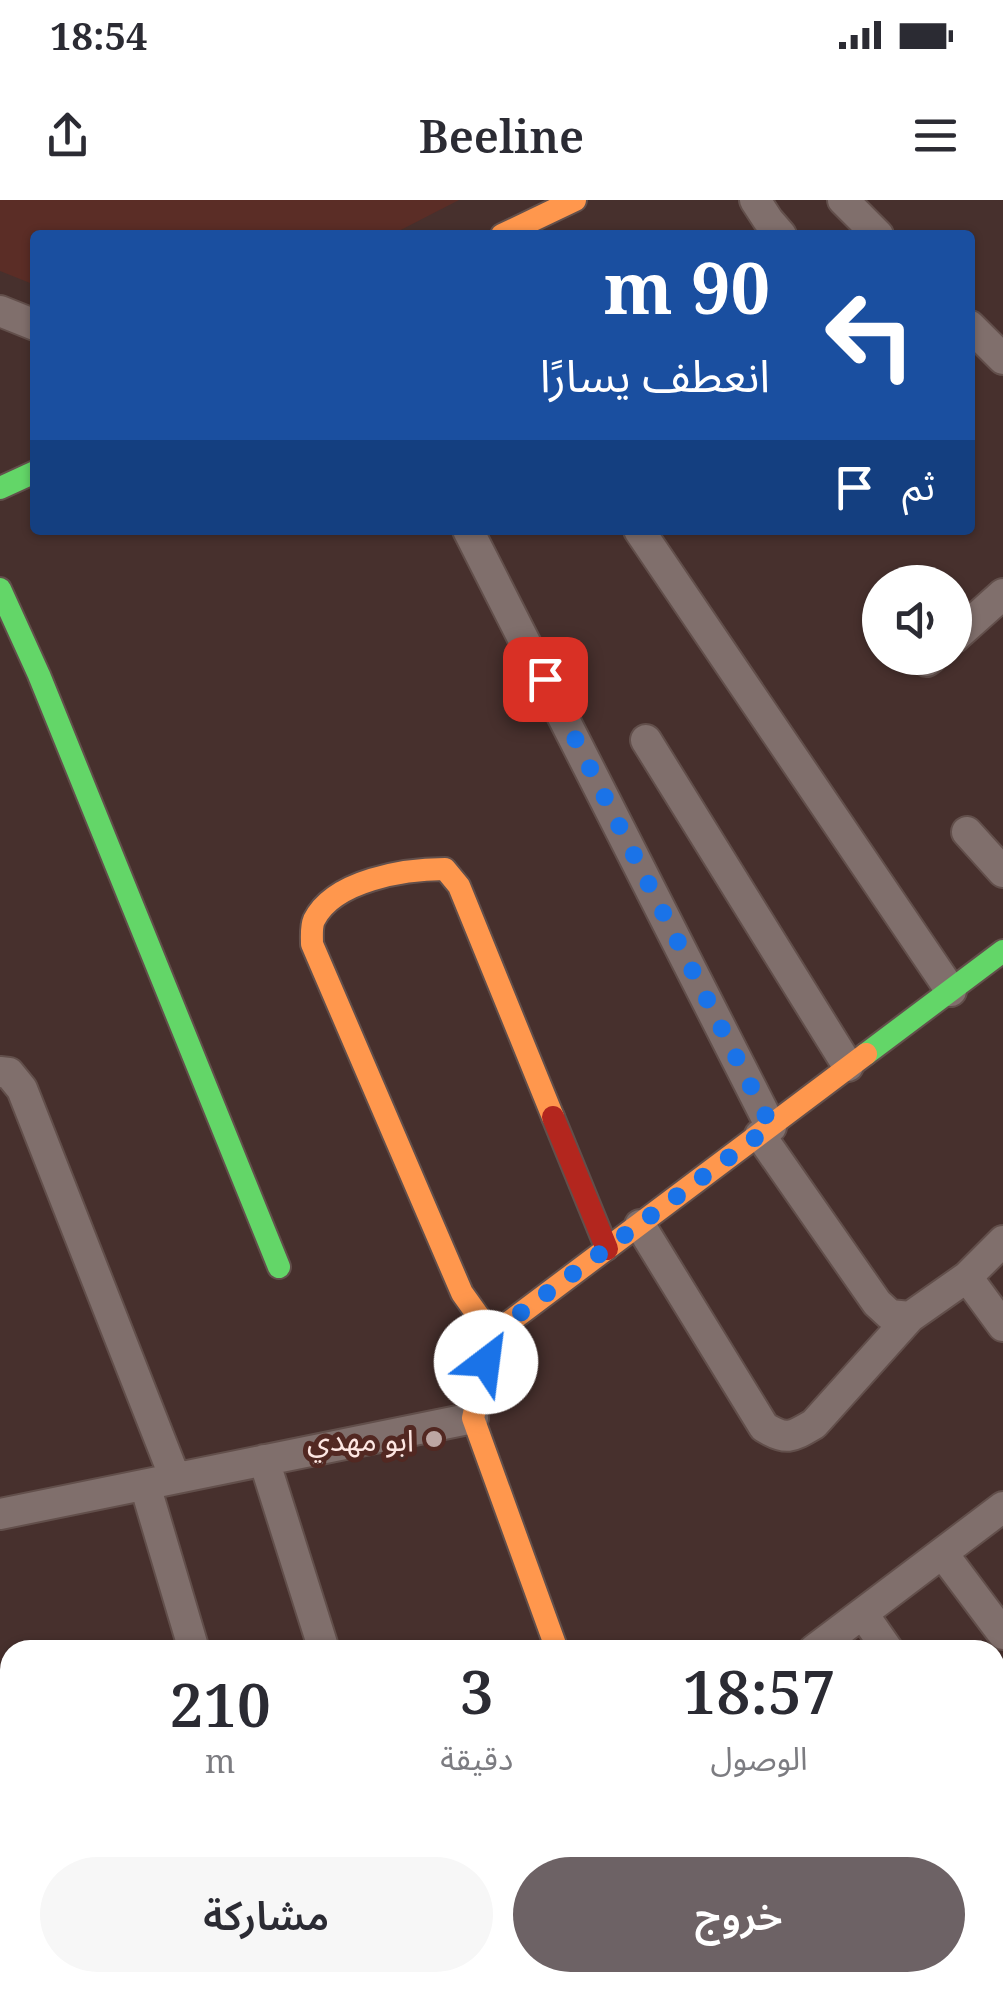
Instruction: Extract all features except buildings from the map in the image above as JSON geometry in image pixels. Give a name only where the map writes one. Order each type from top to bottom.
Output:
[{"type":"street","points":[[512,230],[575,200]]},
{"type":"street","points":[[756,200],[777,230]]},
{"type":"street","points":[[843,200],[873,230]]},
{"type":"street","points":[[0,311],[30,323]]},
{"type":"street","points":[[975,331],[1003,359]]},
{"type":"street","points":[[0,488],[30,474]]},
{"type":"street","points":[[470,535],[766,1131],[877,1303],[890,1315],[910,1317]]},
{"type":"street","points":[[642,535],[951,990]]},
{"type":"street","points":[[0,589],[39,674],[279,1267]]},
{"type":"street","points":[[972,621],[1003,594]]},
{"type":"street","points":[[646,740],[848,1066]]},
{"type":"street","points":[[966,832],[1003,872]]},
{"type":"street","points":[[492,1334],[462,1292],[312,944],[312,922],[328,904],[384,876],[420,868],[445,869],[459,886],[607,1250]]},
{"type":"street","points":[[553,1640],[473,1418],[492,1334],[1003,951]]},
{"type":"street","points":[[0,1072],[10,1072],[22,1089],[160,1481],[192,1640]]},
{"type":"street","points":[[640,1225],[764,1427],[780,1437],[795,1435],[814,1424],[910,1317],[967,1277],[1003,1242]]},
{"type":"street","points":[[967,1277],[1003,1326]]},
{"type":"street","points":[[0,1514],[473,1418]]},
{"type":"street","points":[[264,1460],[321,1640]]},
{"type":"street","points":[[828,1640],[1003,1508]]},
{"type":"street","points":[[943,1554],[1003,1634]]},
{"type":"street","points":[[863,1614],[881,1640]]},
{"type":"shaded area","points":[[0,200],[459,200],[401,230],[30,230],[30,283],[0,271]]},
{"type":"traffic: fast","points":[[0,488],[30,474]]},
{"type":"traffic: fast","points":[[0,589],[39,675],[279,1267]]},
{"type":"traffic: fast","points":[[866,1054],[1003,951]]},
{"type":"traffic: slow","points":[[512,230],[575,200]]},
{"type":"traffic: slow","points":[[492,1335],[462,1293],[312,944],[313,923],[324,906],[337,895],[372,880],[410,871],[445,869],[459,886],[553,1117]]},
{"type":"traffic: slow","points":[[553,1640],[473,1418],[492,1335],[866,1054]]},
{"type":"traffic: jam","points":[[553,1117],[607,1249]]},
{"type":"place","name":"ابو مهدي","points":[[434,1439]]},
{"type":"route","points":[[486,1362],[492,1334],[771,1126],[545,679]]}]
